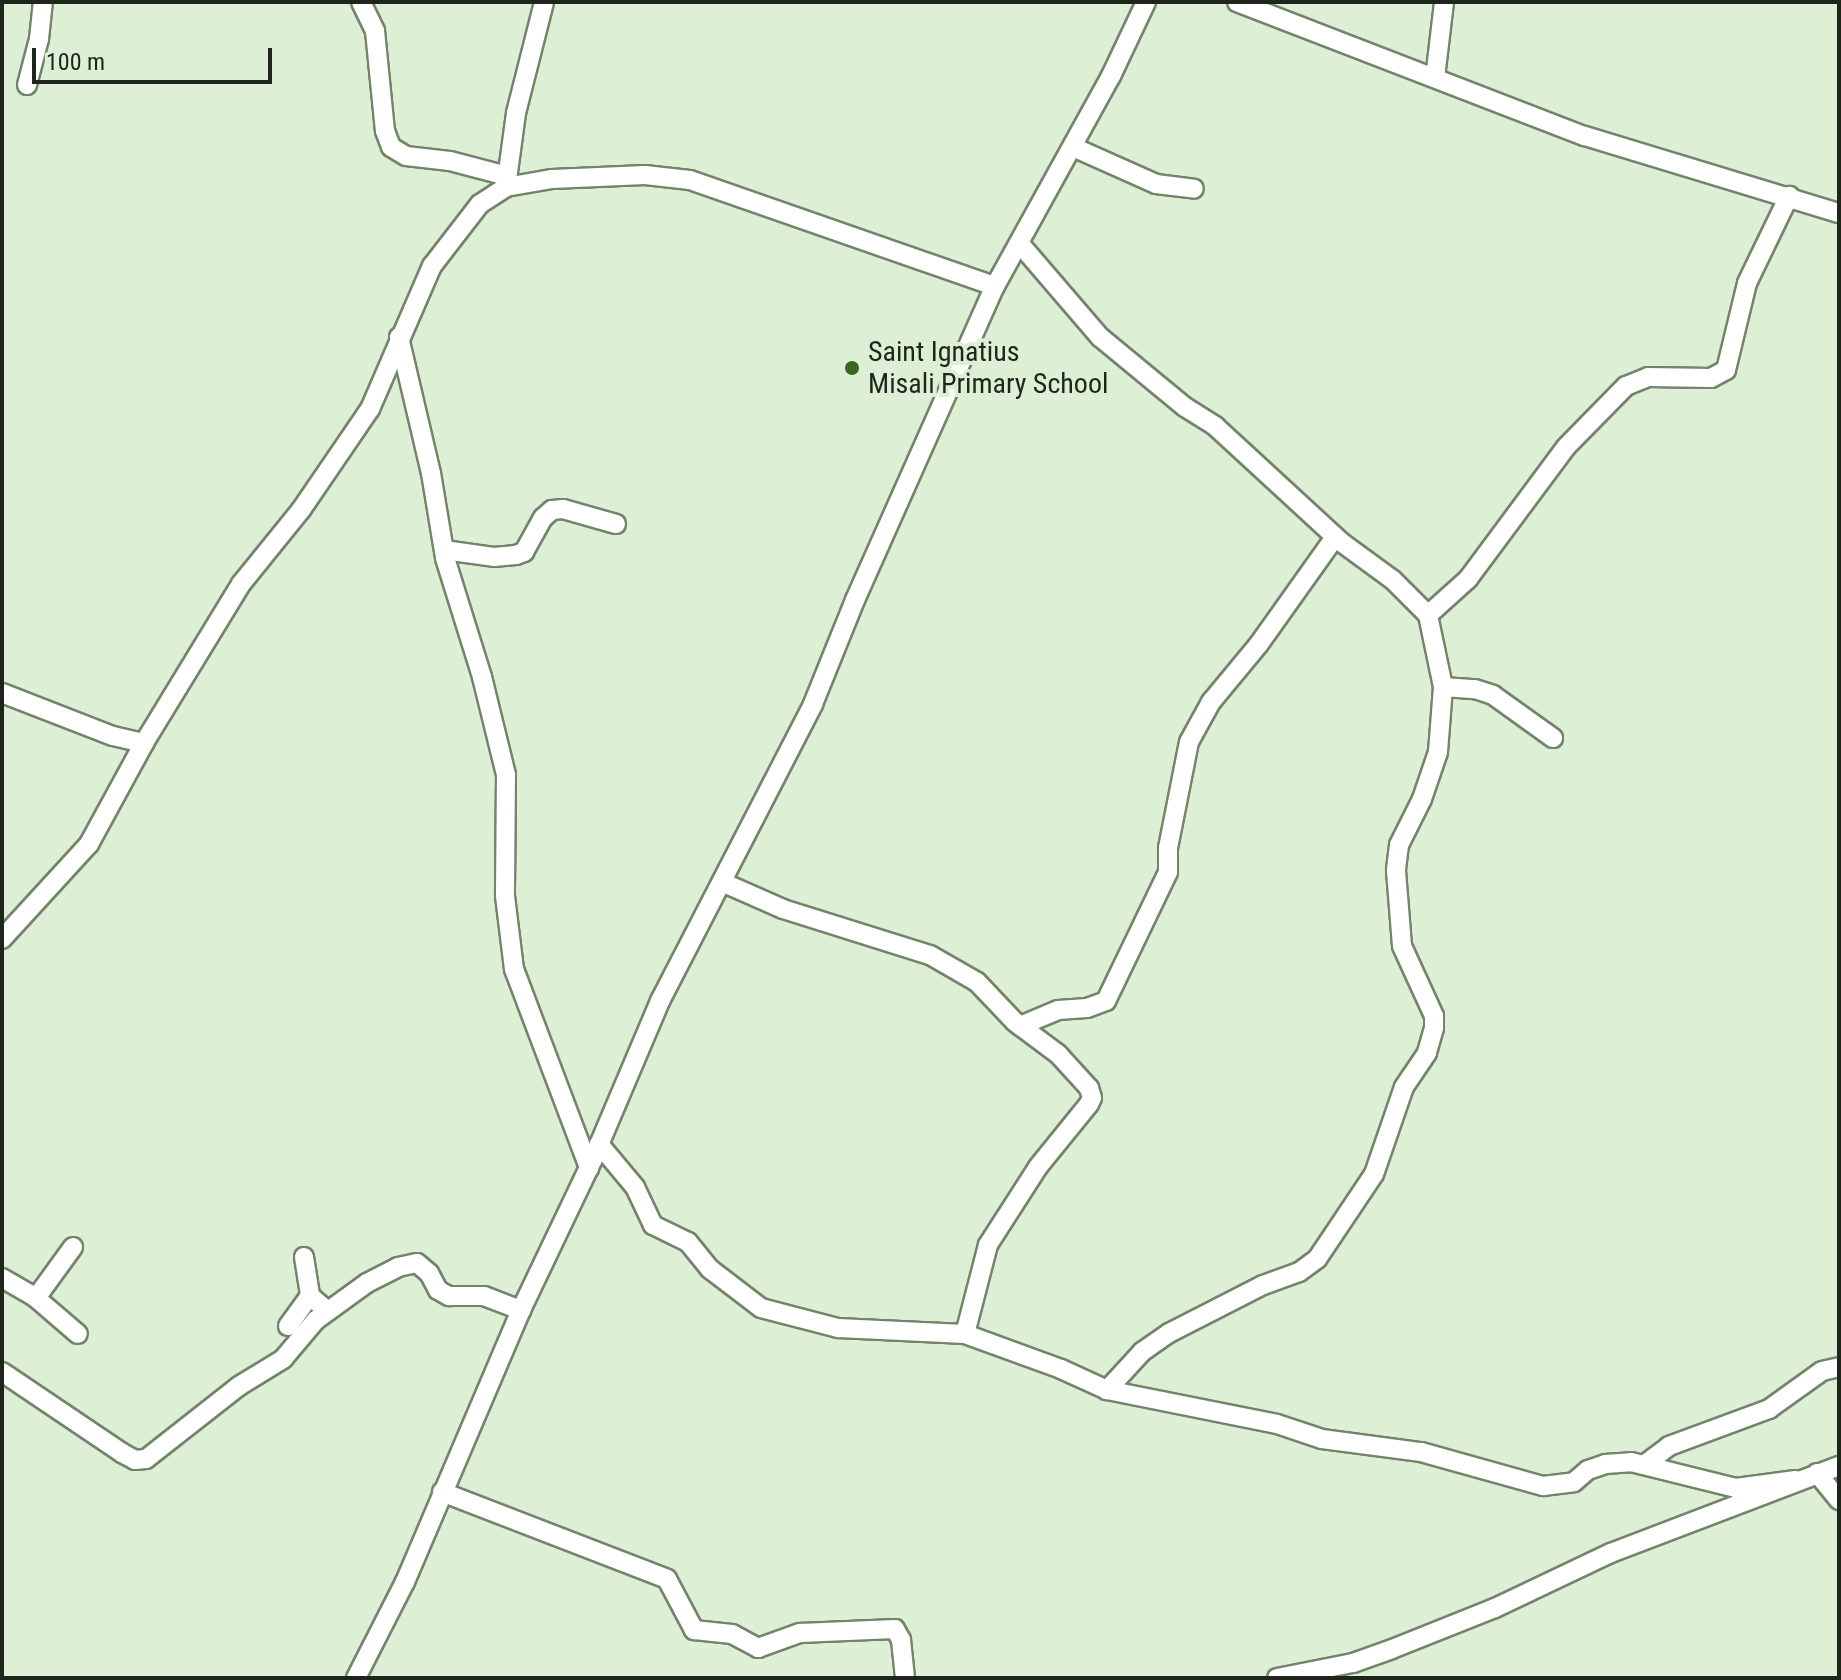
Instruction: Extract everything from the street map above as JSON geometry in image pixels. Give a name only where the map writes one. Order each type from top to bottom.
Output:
[{"type":"street","points":[[27,85],[39,39],[43,2]]},
{"type":"street","points":[[361,2],[375,31],[385,131],[391,147],[406,156],[450,161],[506,182],[645,175],[690,180],[995,286]]},
{"type":"street","points":[[2,939],[89,844],[144,743],[241,584],[301,510],[370,409],[432,266],[480,204],[506,182],[516,113],[544,2]]},
{"type":"street","points":[[356,1678],[405,1582],[521,1310],[589,1168],[660,1001],[724,883],[813,704],[995,286],[1073,147],[1146,2]]},
{"type":"street","points":[[1237,2],[1585,136],[1839,213]]},
{"type":"street","points":[[1435,78],[1444,2]]},
{"type":"street","points":[[1073,147],[1156,184],[1194,189]]},
{"type":"street","points":[[1428,615],[1468,579],[1566,447],[1626,386],[1648,377],[1711,378],[1726,370],[1747,283],[1789,196]]},
{"type":"street","points":[[1020,244],[1100,337],[1185,407],[1215,426],[1335,537],[1393,580],[1428,615],[1443,687],[1438,752],[1422,799],[1399,845],[1396,871],[1402,946],[1434,1016],[1434,1028],[1427,1053],[1404,1087],[1374,1174],[1317,1259],[1299,1272],[1263,1285],[1169,1333],[1131,1362],[1107,1390]]},
{"type":"street","points":[[399,337],[431,473],[444,550],[506,775],[505,896],[514,969],[589,1168]]},
{"type":"street","points":[[444,550],[494,557],[516,555],[524,552],[543,518],[552,510],[563,509],[616,524]]},
{"type":"street","points":[[1020,1026],[1058,1010],[1087,1008],[1106,1001],[1168,872],[1168,848],[1189,742],[1211,702],[1259,644],[1335,537]]},
{"type":"street","points":[[1443,687],[1475,689],[1493,695],[1553,738]]},
{"type":"street","points":[[2,693],[113,736],[144,743]]},
{"type":"street","points":[[724,883],[783,909],[930,955],[977,982],[1020,1026],[1058,1054],[1089,1088],[1092,1098],[1038,1167],[988,1245],[965,1334]]},
{"type":"street","points":[[599,1144],[635,1187],[653,1225],[688,1242],[710,1269],[761,1308],[838,1328],[918,1335],[965,1334],[1061,1369],[1107,1390],[1277,1424],[1322,1439],[1421,1452],[1543,1486],[1574,1482],[1588,1470],[1605,1464],[1644,1465],[1736,1488],[1795,1480]]},
{"type":"street","points":[[36,1298],[73,1247]]},
{"type":"street","points":[[304,1257],[310,1296],[328,1311]]},
{"type":"street","points":[[2,1372],[122,1453],[135,1460],[146,1459],[239,1386],[283,1359],[316,1320],[367,1283],[398,1267],[417,1263],[429,1273],[438,1290],[449,1296],[484,1296],[521,1310]]},
{"type":"street","points":[[2,1278],[36,1298],[78,1334]]},
{"type":"street","points":[[288,1326],[310,1296]]},
{"type":"street","points":[[1644,1465],[1669,1446],[1769,1409],[1822,1371],[1839,1367]]},
{"type":"street","points":[[1277,1678],[1353,1663],[1459,1623],[1611,1553],[1658,1538],[1795,1480],[1839,1466]]},
{"type":"street","points":[[1817,1473],[1839,1500]]},
{"type":"street","points":[[442,1492],[667,1579],[694,1630],[732,1634],[758,1648],[800,1633],[895,1629],[901,1640],[905,1678]]},
{"type":"place","name":"Saint Ignatius Misali Primary School","points":[[852,368]]}]
